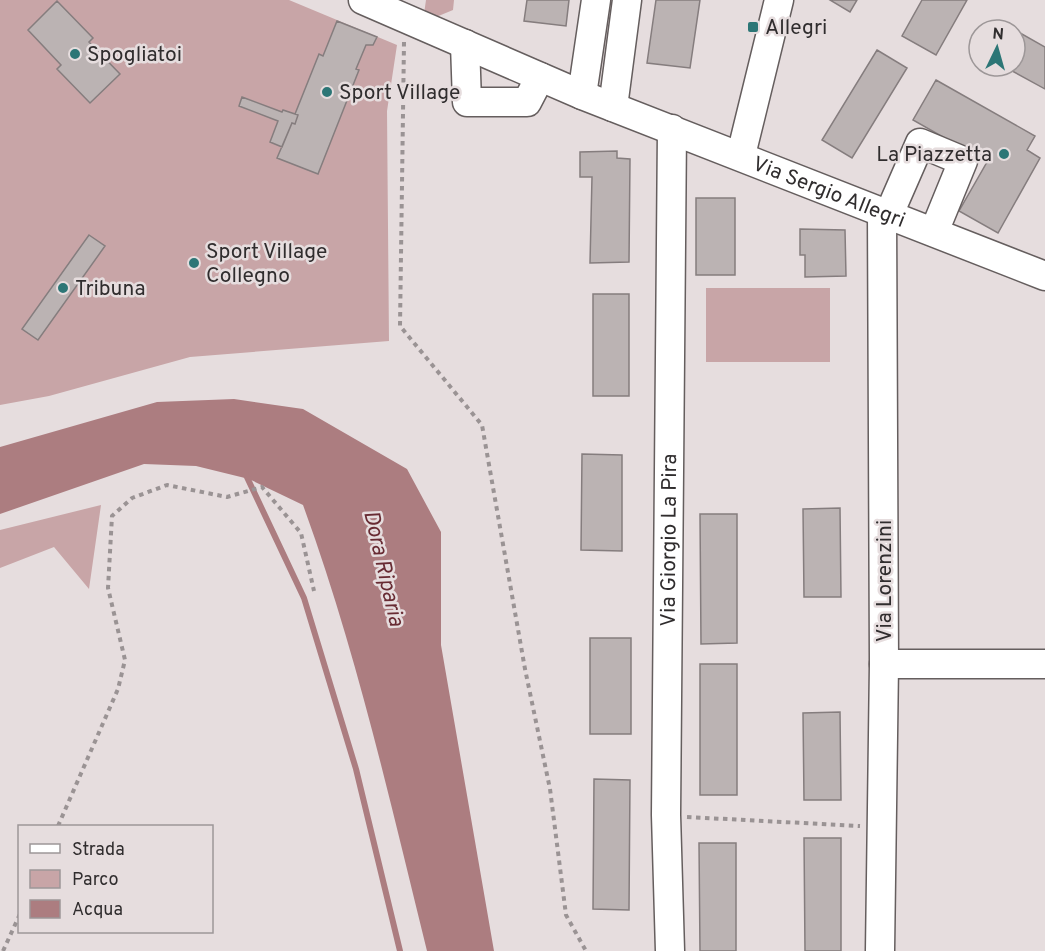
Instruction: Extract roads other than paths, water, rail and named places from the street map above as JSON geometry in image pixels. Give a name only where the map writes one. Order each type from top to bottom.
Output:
[{"type":"street","name":"Via Sergio Allegri","points":[[363,0],[582,95],[741,155],[1045,276]]},
{"type":"street","points":[[582,95],[596,0]]},
{"type":"street","points":[[613,107],[627,0]]},
{"type":"street","points":[[741,155],[779,0]]},
{"type":"street","points":[[465,44],[467,102],[527,102],[540,77]]},
{"type":"street","name":"Via Giorgio La Pira","points":[[670,951],[666,815],[672,129]]},
{"type":"street","points":[[885,213],[920,143],[963,161],[934,232]]},
{"type":"street","name":"Via Lorenzini","points":[[880,951],[884,664],[885,213]]},
{"type":"street","points":[[884,664],[1045,664]]},
{"type":"water","name":"Dora Riparia","points":[[234,399],[303,409],[407,469],[441,532],[441,645],[494,951],[427,951],[356,670],[303,505],[249,479],[196,466],[144,464],[0,514],[0,447],[157,402]]},
{"type":"waterway","points":[[245,473],[304,598],[356,769],[400,951]]},
{"type":"place","name":"Allegri","points":[[753,27]]},
{"type":"place","name":"Spogliatoi","points":[[75,54]]},
{"type":"place","name":"Sport Village","points":[[327,92]]},
{"type":"place","name":"La Piazzetta","points":[[1004,154]]},
{"type":"place","name":"Sport Village Collegno","points":[[194,263]]},
{"type":"place","name":"Tribuna","points":[[63,288]]}]
